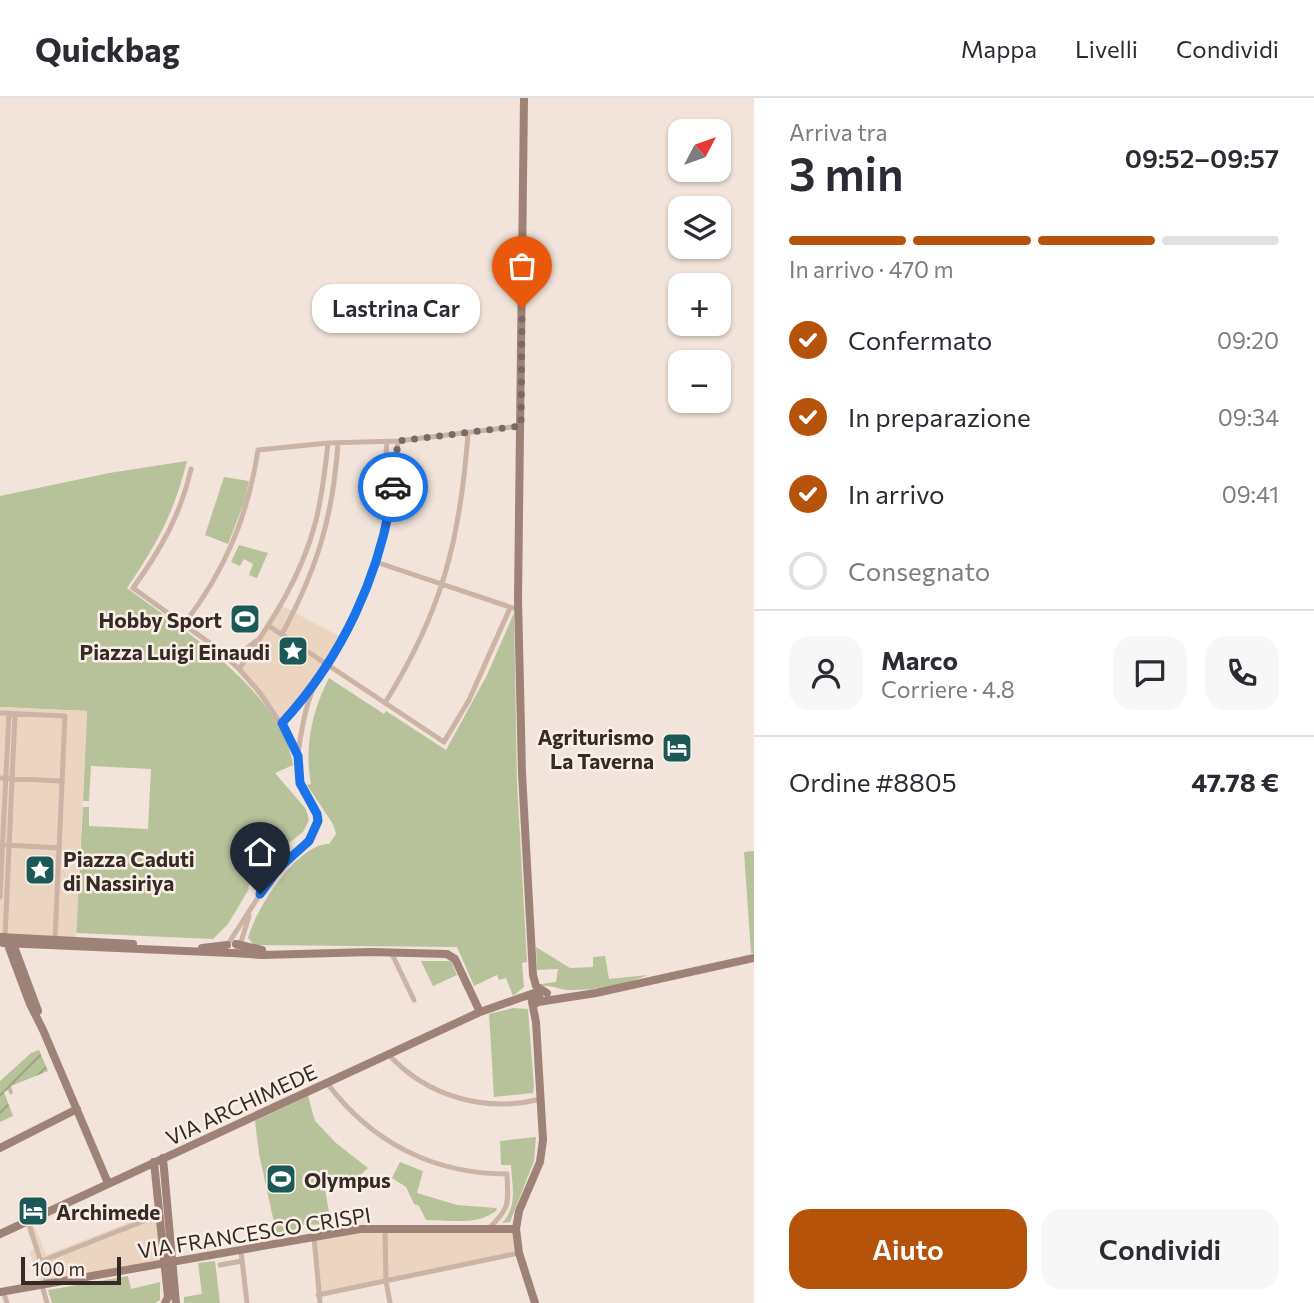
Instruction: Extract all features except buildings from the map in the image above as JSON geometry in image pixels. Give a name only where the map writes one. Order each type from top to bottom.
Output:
[{"type":"main road","points":[[524,98],[520,610],[522,774],[543,1140],[540,1162],[519,1211],[516,1229],[519,1253],[535,1303]]},
{"type":"main road","points":[[6,940],[55,939],[208,948],[233,947],[289,953]]},
{"type":"main road","points":[[6,940],[23,944],[233,947],[289,953],[444,953],[453,956],[480,1012]]},
{"type":"main road","points":[[6,940],[22,963],[43,1030]]},
{"type":"main road","points":[[6,940],[30,1004],[108,1183]]},
{"type":"main road","points":[[22,963],[23,944]]},
{"type":"main road","name":"VIA ARCHIMEDE","points":[[0,1234],[496,1006],[534,997],[596,993],[754,958]]},
{"type":"main road","points":[[0,1148],[77,1110]]},
{"type":"main road","points":[[163,1158],[172,1301]]},
{"type":"main road","points":[[154,1162],[159,1215],[169,1263]]},
{"type":"main road","name":"VIA FRANCESCO CRISPI","points":[[1,1292],[360,1229],[516,1229]]},
{"type":"street","points":[[184,624],[216,579],[239,530],[251,491],[258,450],[328,443],[398,441],[521,426]]},
{"type":"street","points":[[385,703],[418,646],[443,584],[461,510],[468,434]]},
{"type":"street","points":[[282,723],[318,677],[353,620],[376,562],[388,517],[398,441]]},
{"type":"street","points":[[387,442],[382,499],[388,517]]},
{"type":"street","points":[[239,669],[269,626],[301,562],[320,501],[328,443]]},
{"type":"street","points":[[282,634],[314,568],[327,526],[338,443]]},
{"type":"street","points":[[191,469],[169,532],[133,588],[184,624],[239,669],[282,723],[298,756]]},
{"type":"street","points":[[320,501],[332,504]]},
{"type":"street","points":[[301,562],[314,568]]},
{"type":"street","points":[[376,562],[520,610]]},
{"type":"street","points":[[269,626],[444,742],[469,700],[510,608]]},
{"type":"street","points":[[231,661],[261,637]]},
{"type":"street","points":[[233,947],[253,906],[279,868],[309,841],[318,821],[300,783],[298,756],[305,713],[318,677]]},
{"type":"street","points":[[0,713],[65,716],[55,939]]},
{"type":"street","points":[[0,897],[12,713]]},
{"type":"street","points":[[6,779],[62,781]]},
{"type":"street","points":[[4,845],[59,848]]},
{"type":"street","points":[[4,845],[6,940]]},
{"type":"street","points":[[233,947],[243,935],[253,906]]},
{"type":"street","points":[[391,953],[414,1000]]},
{"type":"street","points":[[389,1055],[420,1081],[459,1098],[494,1104],[541,1099]]},
{"type":"street","points":[[327,1083],[354,1115],[399,1149],[451,1169],[507,1174],[508,1203],[505,1212],[488,1228]]},
{"type":"street","points":[[42,1261],[159,1215]]},
{"type":"street","points":[[28,1221],[42,1261],[47,1303]]},
{"type":"street","points":[[385,1229],[386,1281],[390,1303]]},
{"type":"street","points":[[314,1237],[320,1303]]},
{"type":"street","points":[[241,1251],[247,1303]]},
{"type":"street","points":[[318,1295],[519,1253]]},
{"type":"street","points":[[220,1265],[242,1261]]},
{"type":"street","points":[[1,1292],[7,1303]]},
{"type":"green space","points":[[187,461],[163,528],[127,588],[226,664],[270,712],[285,738],[293,765],[275,773],[306,809],[309,820],[303,832],[271,857],[253,884],[248,887],[228,924],[213,939],[76,933],[83,807],[89,807],[89,826],[148,829],[151,769],[91,766],[89,801],[83,801],[87,711],[0,707],[0,496],[109,473]]},
{"type":"green space","points":[[224,477],[249,481],[245,500],[228,544],[205,535]]},
{"type":"green space","points":[[239,545],[268,553],[257,578],[249,575],[253,564],[244,559],[240,566],[231,562]]},
{"type":"green space","points":[[514,613],[517,782],[527,962],[522,963],[524,987],[513,996],[506,978],[499,980],[497,975],[474,986],[457,947],[254,945],[248,938],[252,926],[280,880],[304,854],[329,844],[336,834],[333,824],[307,785],[311,784],[308,756],[311,730],[318,703],[329,678],[446,750],[487,675]]},
{"type":"green space","points":[[754,851],[754,953],[751,953],[744,852]]},
{"type":"green space","points":[[536,947],[570,968],[593,967],[593,957],[605,956],[609,979],[648,975],[619,984],[588,989],[565,990],[541,986],[556,982],[558,969],[537,970]]},
{"type":"green space","points":[[421,961],[451,961],[457,975],[433,986]]},
{"type":"green space","points":[[513,1008],[528,1009],[533,1093],[494,1097],[489,1014]]},
{"type":"green space","points":[[39,1050],[48,1071],[11,1086],[13,1093],[10,1095],[8,1090],[4,1092],[13,1116],[0,1122],[0,1081],[31,1053]]},
{"type":"green space","points":[[308,1096],[315,1121],[336,1143],[368,1168],[350,1185],[325,1189],[331,1224],[303,1225],[279,1238],[259,1154],[255,1121]]},
{"type":"green space","points":[[536,1137],[534,1161],[510,1222],[502,1223],[510,1210],[513,1189],[511,1165],[501,1165],[500,1141]]},
{"type":"green space","points":[[400,1162],[423,1171],[417,1193],[457,1205],[497,1210],[473,1220],[426,1220],[406,1187],[392,1178]]},
{"type":"green space","points":[[215,1261],[220,1303],[184,1303],[184,1297],[202,1294],[198,1263]]},
{"type":"green space","points":[[128,1276],[131,1289],[160,1282],[160,1300],[155,1303],[52,1303],[48,1290]]},
{"type":"shaded area","name":"Piazza Luigi Einaudi","points":[[281,605],[344,639],[282,723],[239,669]]},
{"type":"shaded area","name":"Piazza Caduti di Nassiriya","points":[[0,707],[87,711],[76,940],[0,937]]},
{"type":"shaded area","points":[[159,1211],[165,1264],[40,1285],[30,1252],[35,1249],[24,1223],[32,1219],[46,1255]]},
{"type":"shaded area","points":[[360,1229],[516,1229],[519,1253],[318,1295],[314,1237]]},
{"type":"way so far","points":[[393,487],[398,441],[521,426],[522,308]]},
{"type":"place","name":"Lastrina Car","points":[[522,308]]},
{"type":"place","name":"Hobby Sport","points":[[245,619]]},
{"type":"place","name":"Piazza Luigi Einaudi","points":[[293,651]]},
{"type":"place","name":"Agriturismo La Taverna","points":[[677,748]]},
{"type":"place","name":"Piazza Caduti di Nassiriya","points":[[40,870]]},
{"type":"place","name":"Olympus","points":[[281,1179]]},
{"type":"place","name":"Archimede","points":[[33,1211]]},
{"type":"route","points":[[260,894],[279,868],[309,841],[316,830],[317,814],[300,783],[298,756],[282,723],[344,639],[362,601],[383,540],[393,487]]}]
